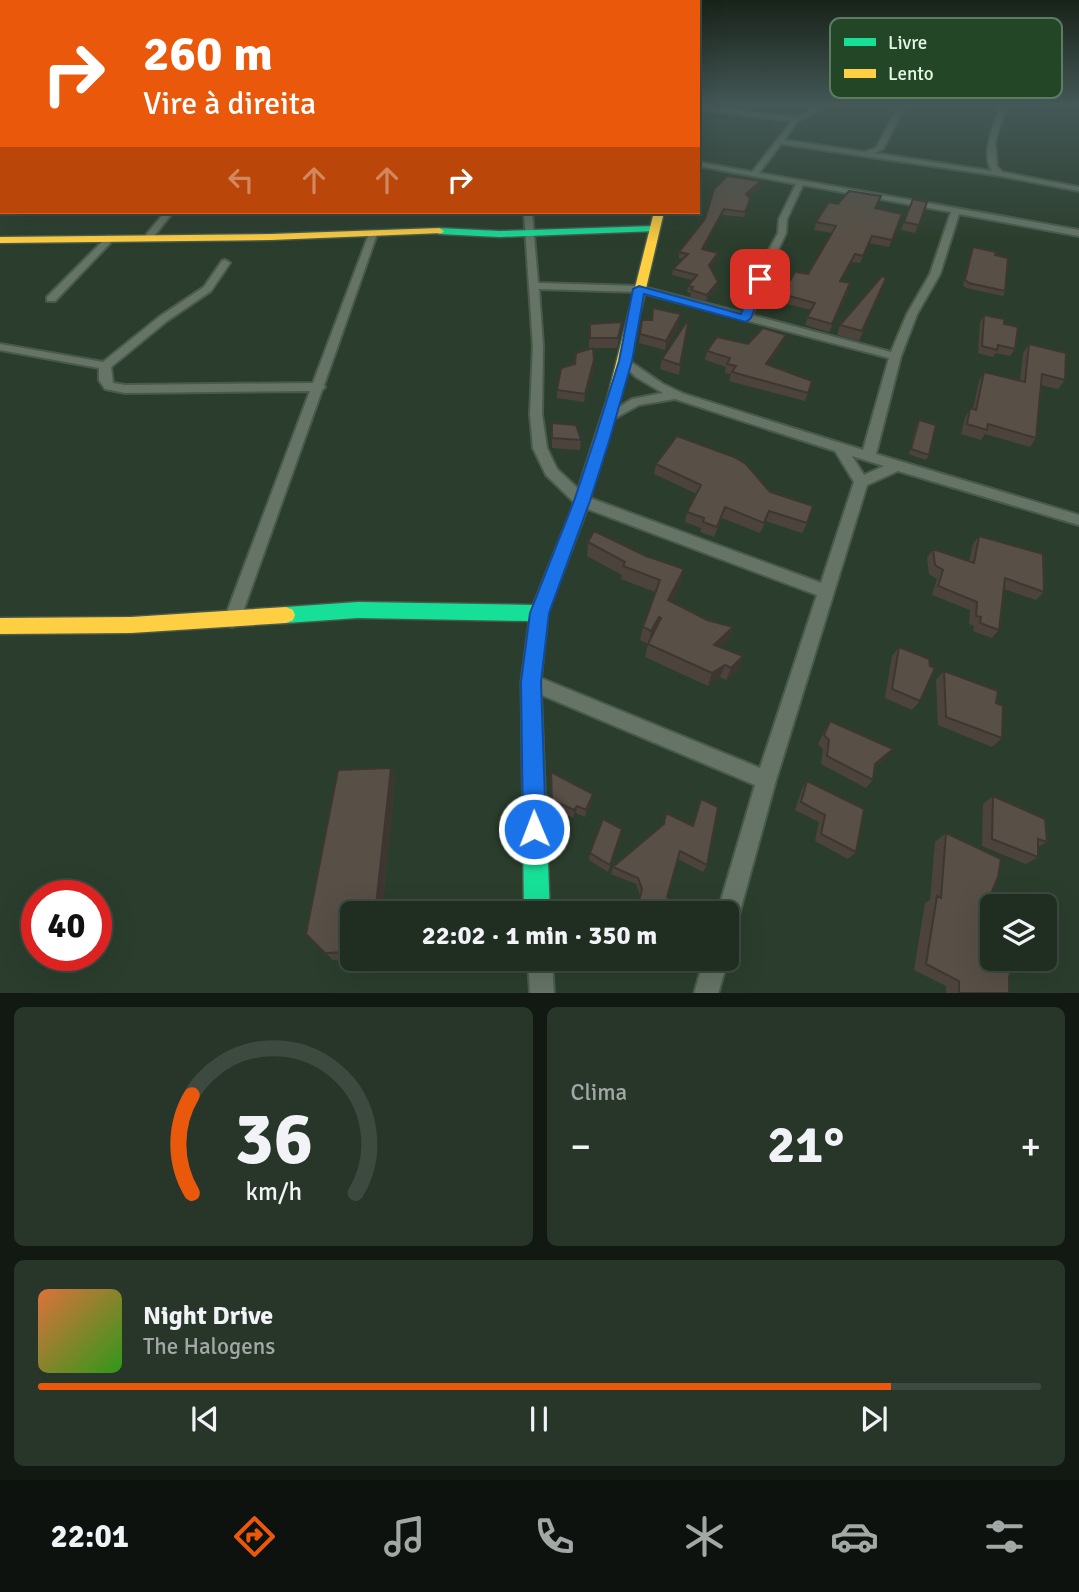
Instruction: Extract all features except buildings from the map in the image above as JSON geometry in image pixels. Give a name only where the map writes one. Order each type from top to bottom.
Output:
[{"type":"street","points":[[755,173],[774,150]]},
{"type":"street","points":[[839,150],[1000,174],[1079,189]]},
{"type":"street","points":[[867,155],[876,150]]},
{"type":"street","points":[[880,150],[884,157]]},
{"type":"street","points":[[992,150],[993,167],[1000,174]]},
{"type":"street","points":[[700,162],[1079,233]]},
{"type":"street","points":[[982,172],[993,167]]},
{"type":"street","points":[[746,318],[765,267],[782,233],[783,219],[801,182]]},
{"type":"street","points":[[868,457],[895,356],[912,314],[935,274],[956,211]]},
{"type":"street","points":[[148,238],[167,214]]},
{"type":"street","points":[[528,214],[538,346],[537,414],[540,448],[551,472],[582,501],[826,592]]},
{"type":"street","points":[[537,901],[531,682],[539,613],[582,501],[608,418],[625,361],[639,289],[658,214]]},
{"type":"street","points":[[0,240],[653,229]]},
{"type":"street","points":[[232,620],[373,234]]},
{"type":"street","points":[[51,299],[111,239]]},
{"type":"street","points":[[0,347],[105,366],[163,319],[208,289],[225,263]]},
{"type":"street","points":[[534,286],[639,289],[895,356]]},
{"type":"street","points":[[625,361],[636,373],[676,395],[894,467],[1079,520]]},
{"type":"street","points":[[105,366],[105,380],[109,386],[125,389],[319,387]]},
{"type":"street","points":[[608,418],[636,402],[676,395]]},
{"type":"street","points":[[841,449],[861,482]]},
{"type":"street","points":[[732,901],[766,780],[861,482],[894,467]]},
{"type":"street","points":[[0,625],[131,625],[358,610],[539,613]]},
{"type":"street","points":[[531,682],[766,780]]},
{"type":"street","points":[[541,971],[542,993]]},
{"type":"street","points":[[706,993],[712,971]]},
{"type":"traffic: fast","points":[[439,231],[500,234],[653,229]]},
{"type":"traffic: fast","points":[[537,901],[531,682],[539,613],[579,510]]},
{"type":"traffic: fast","points":[[286,615],[358,610],[539,613]]},
{"type":"traffic: slow","points":[[579,510],[614,399],[659,214]]},
{"type":"traffic: slow","points":[[0,240],[271,237],[439,231]]},
{"type":"traffic: slow","points":[[0,626],[131,625],[286,615]]},
{"type":"route","points":[[534,829],[531,682],[539,613],[582,501],[602,438],[625,361],[639,289],[746,318],[760,279]]}]
